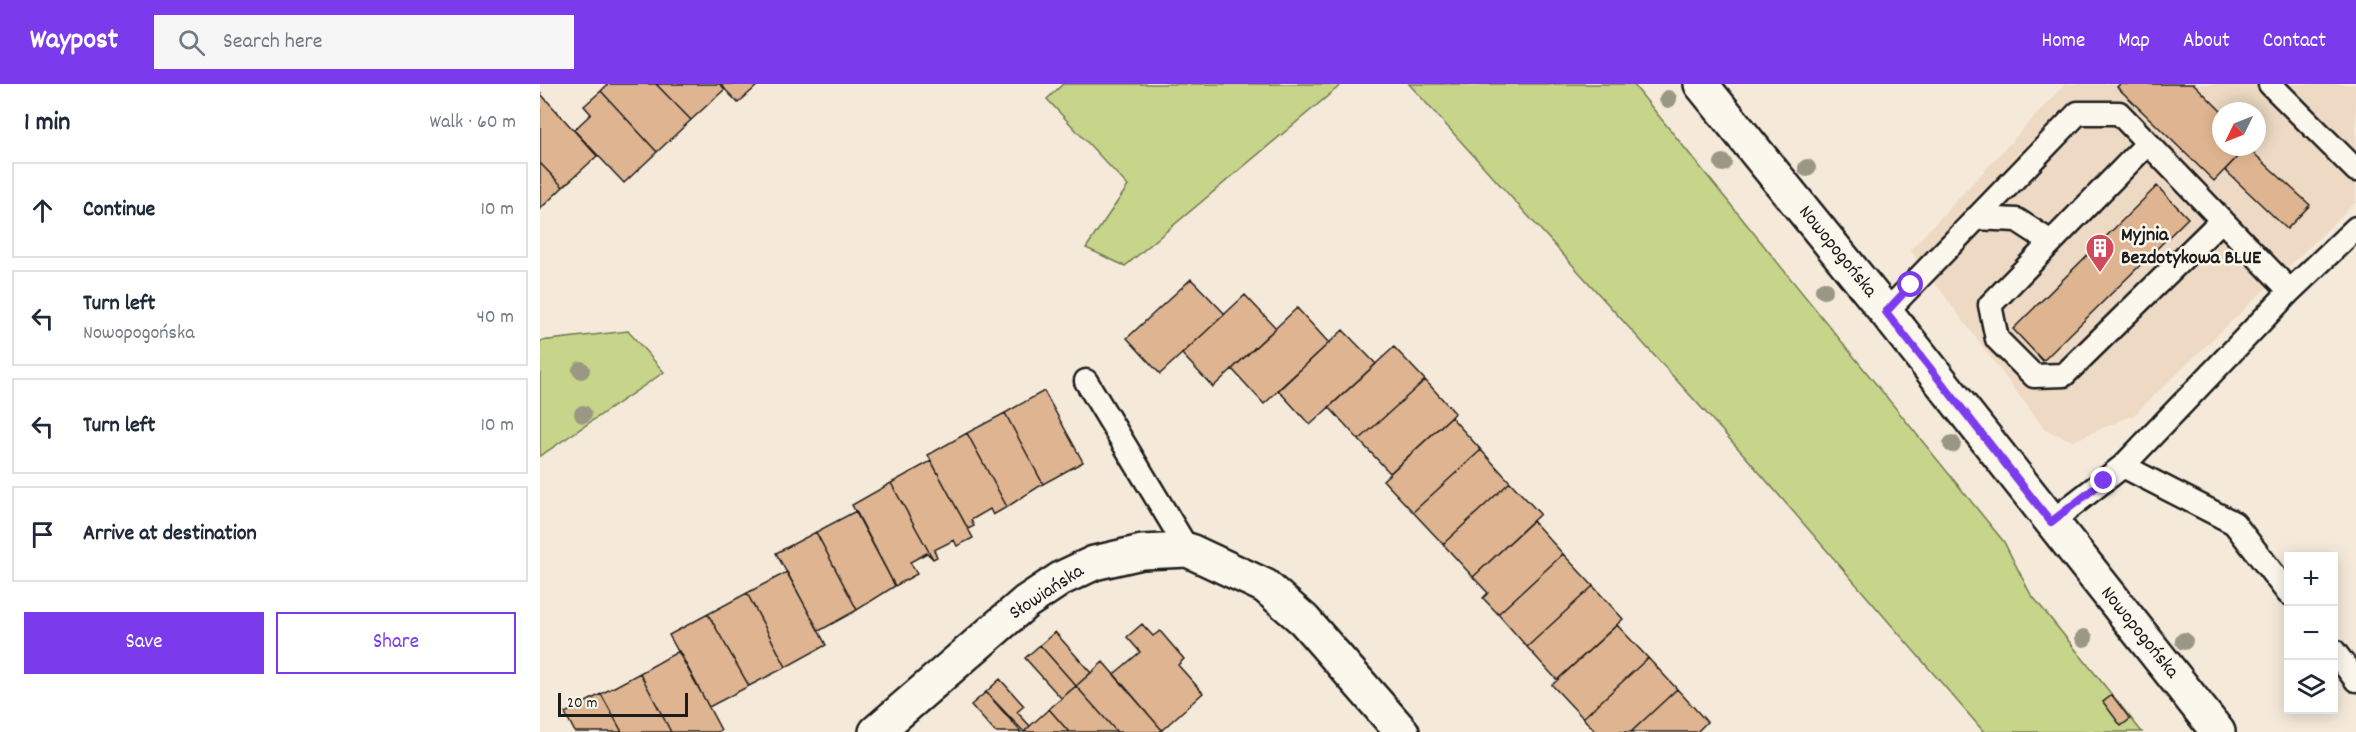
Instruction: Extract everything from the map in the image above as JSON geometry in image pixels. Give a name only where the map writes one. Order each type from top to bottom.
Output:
[{"type":"street","name":"Nowopogońska","points":[[1701,84],[1886,312],[2218,732]]},
{"type":"street","name":"Słowiańska","points":[[876,732],[1026,602],[1062,578],[1104,560],[1142,552],[1188,550],[1265,586],[1304,620],[1402,732]]},
{"type":"lane","points":[[2270,84],[2356,170]]},
{"type":"lane","points":[[1886,312],[2078,112],[2119,113],[2290,291]]},
{"type":"lane","points":[[2148,143],[1990,306],[1997,339],[2034,376],[2064,375],[2222,220]]},
{"type":"lane","points":[[1976,218],[2017,220],[2051,242]]},
{"type":"lane","points":[[2051,522],[2123,466],[2290,291],[2356,228]]},
{"type":"lane","points":[[1086,381],[1188,550]]},
{"type":"lane","points":[[2123,466],[2234,523],[2284,587]]},
{"type":"lane","points":[[2338,656],[2356,680]]},
{"type":"shaded area","points":[[2065,84],[2356,84],[2356,202],[2134,415],[2073,441],[2045,430],[1910,250]]},
{"type":"green space","points":[[1063,84],[1342,84],[1125,266],[1086,248],[1128,186],[1047,99]]},
{"type":"green space","points":[[1409,84],[1633,84],[2004,542],[2030,593],[2142,732],[1984,732],[1745,456]]},
{"type":"green space","points":[[628,331],[664,372],[540,456],[540,341]]},
{"type":"building","points":[[608,84],[656,84],[691,120],[657,152],[601,91]]},
{"type":"building","points":[[656,84],[720,84],[725,89],[691,120]]},
{"type":"building","points":[[720,84],[759,84],[738,103]]},
{"type":"building","points":[[2120,84],[2194,84],[2212,102],[2212,156],[2238,156],[2214,181],[2117,87]]},
{"type":"building","points":[[601,91],[657,152],[624,183],[574,130],[591,114],[584,106]]},
{"type":"building","points":[[540,93],[597,156],[563,187],[540,163]]},
{"type":"building","points":[[2238,156],[2257,156],[2310,205],[2287,229],[2225,170]]},
{"type":"building","points":[[540,163],[563,187],[540,209]]},
{"type":"building","name":"Myjnia Bezdotykowa BLUE","points":[[2157,186],[2188,218],[2043,361],[2013,329]]},
{"type":"building","points":[[1191,279],[1225,314],[1160,374],[1127,338]]},
{"type":"building","points":[[1245,295],[1276,328],[1213,387],[1182,354]]},
{"type":"building","points":[[1297,308],[1329,343],[1264,404],[1232,369]]},
{"type":"building","points":[[1343,330],[1376,364],[1310,425],[1278,390]]},
{"type":"building","points":[[1394,347],[1425,380],[1359,440],[1329,407]]},
{"type":"building","points":[[1425,380],[1455,413],[1390,473],[1359,440]]},
{"type":"building","points":[[1044,391],[1083,462],[1043,484],[1005,413]]},
{"type":"building","points":[[1005,413],[1043,484],[1007,507],[967,433]]},
{"type":"building","points":[[1451,417],[1481,450],[1413,512],[1383,480]]},
{"type":"building","points":[[967,433],[1007,507],[993,515],[990,509],[971,520],[974,526],[968,529],[928,455]]},
{"type":"building","points":[[1481,450],[1510,482],[1443,544],[1413,512]]},
{"type":"building","points":[[931,461],[973,538],[957,546],[954,540],[934,550],[937,557],[933,559],[891,483]]},
{"type":"building","points":[[1510,482],[1540,514],[1473,577],[1443,544]]},
{"type":"building","points":[[891,483],[933,559],[927,553],[910,562],[917,574],[895,586],[852,505]]},
{"type":"building","points":[[856,511],[895,586],[857,610],[816,532]]},
{"type":"building","points":[[1533,521],[1563,554],[1498,614],[1483,598],[1488,593],[1473,577]]},
{"type":"building","points":[[816,532],[857,610],[819,631],[776,553]]},
{"type":"building","points":[[1563,554],[1593,586],[1527,647],[1498,614]]},
{"type":"building","points":[[787,572],[826,645],[786,667],[747,593]]},
{"type":"building","points":[[1593,586],[1623,619],[1557,680],[1527,647]]},
{"type":"building","points":[[747,593],[786,667],[749,686],[708,614]]},
{"type":"building","points":[[708,614],[749,686],[709,707],[669,635]]},
{"type":"building","points":[[1142,624],[1153,636],[1160,631],[1184,659],[1178,665],[1203,693],[1162,730],[1114,674],[1140,652],[1127,637]]},
{"type":"building","points":[[1617,625],[1648,658],[1583,718],[1552,685]]},
{"type":"building","points":[[1055,632],[1091,673],[1076,686],[1040,645]]},
{"type":"building","points":[[1040,645],[1076,686],[1061,698],[1025,658]]},
{"type":"building","points":[[679,651],[721,730],[717,732],[671,732],[640,673]]},
{"type":"building","points":[[1648,658],[1677,689],[1631,732],[1596,732],[1583,718]]},
{"type":"building","points":[[1103,662],[1162,730],[1159,732],[1117,732],[1076,686]]},
{"type":"building","points":[[640,673],[671,732],[622,732],[601,694]]},
{"type":"building","points":[[1000,679],[1024,706],[1017,712],[1030,726],[1024,732],[986,692]]},
{"type":"building","points":[[1076,686],[1117,732],[1069,732],[1049,709]]},
{"type":"building","points":[[1677,689],[1707,722],[1697,732],[1631,732]]},
{"type":"building","points":[[986,692],[1021,732],[995,732],[971,705]]},
{"type":"building","points":[[601,694],[622,732],[575,732],[565,713]]},
{"type":"building","points":[[2112,695],[2130,719],[2121,726],[2103,702]]},
{"type":"building","points":[[1049,709],[1069,732],[1024,732],[1030,726]]},
{"type":"place","name":"Myjnia Bezdotykowa BLUE","points":[[2100,274]]},
{"type":"route","points":[[1911,285],[1886,312],[2051,522],[2104,481]]}]
